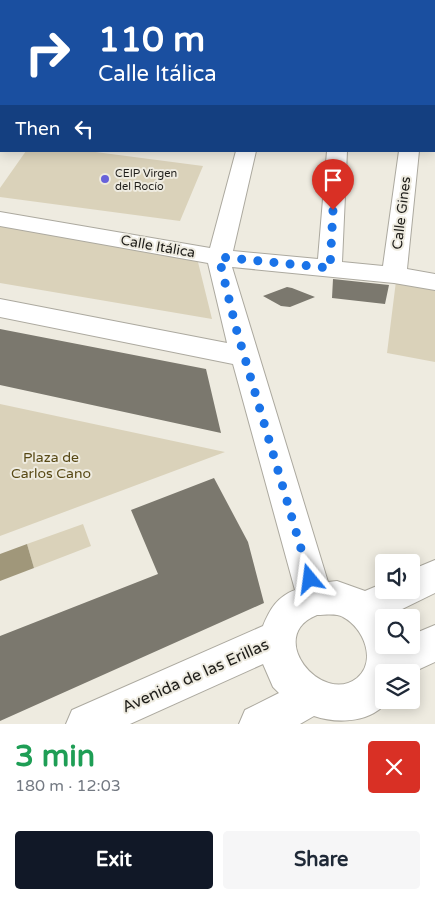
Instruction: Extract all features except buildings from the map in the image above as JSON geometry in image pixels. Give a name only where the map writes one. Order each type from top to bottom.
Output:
[{"type":"street","points":[[246,152],[220,257],[220,267],[315,598]]},
{"type":"street","points":[[330,268],[337,152]]},
{"type":"street","name":"Calle Gines","points":[[394,275],[409,152]]},
{"type":"street","name":"Calle Itálica","points":[[0,219],[220,257],[394,275],[435,282]]},
{"type":"street","points":[[0,308],[244,356]]},
{"type":"street","points":[[420,583],[435,576]]},
{"type":"street","points":[[375,624],[363,610],[348,601],[332,597],[315,598],[302,603],[290,612],[282,624],[278,638],[278,655],[284,672],[295,687],[310,698],[329,704],[348,704],[366,696],[378,682],[383,654]]},
{"type":"street","points":[[363,610],[387,599]]},
{"type":"street","name":"Avenida de las Erillas","points":[[86,724],[278,638]]},
{"type":"street","points":[[420,645],[435,643]]},
{"type":"street","points":[[260,724],[310,698]]},
{"type":"green space","name":"CEIP Virgen del Rocío","points":[[25,152],[96,152],[203,166],[180,221],[0,197],[0,188]]},
{"type":"green space","points":[[0,226],[197,258],[212,319],[0,283]]},
{"type":"green space","points":[[396,281],[435,288],[435,362],[387,353]]},
{"type":"green space","name":"Plaza de Carlos Cano","points":[[0,404],[225,452],[0,536]]},
{"type":"green space","points":[[83,524],[91,546],[34,568],[27,544]]},
{"type":"shaded area","points":[[27,544],[34,568],[0,581],[0,554]]},
{"type":"place","name":"CEIP Virgen del Rocío","points":[[105,179]]},
{"type":"route","points":[[310,579],[236,328],[220,267],[220,257],[330,268],[333,210]]}]
